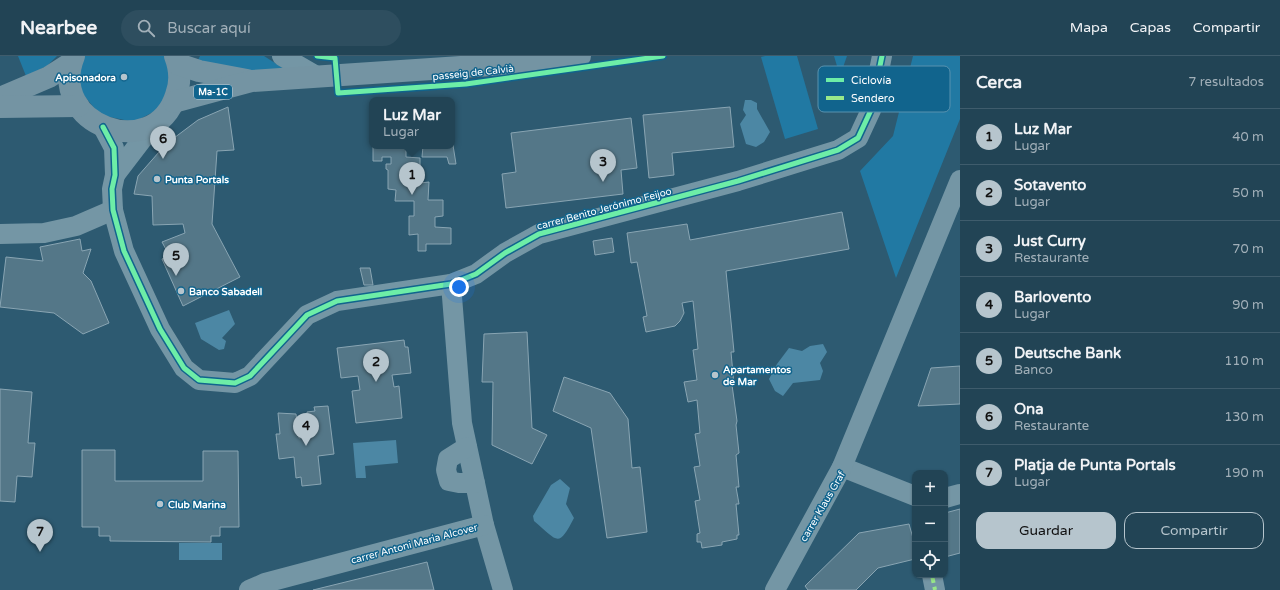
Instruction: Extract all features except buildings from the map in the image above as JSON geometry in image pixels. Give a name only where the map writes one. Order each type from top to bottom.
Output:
[{"type":"main road","name":"Ma-1C","points":[[174,102],[252,81],[520,63],[580,56]]},
{"type":"main road","name":"Ma-1C","points":[[177,58],[199,71],[252,81]]},
{"type":"main road","name":"Ma-1C","points":[[73,60],[70,78],[72,92],[78,106],[88,118],[102,127],[120,132],[137,130],[154,124],[165,114],[174,102],[180,85],[177,58]]},
{"type":"main road","name":"Ma-1C","points":[[0,98],[49,77],[73,60]]},
{"type":"main road","points":[[0,107],[78,106]]},
{"type":"street","points":[[282,56],[318,77]]},
{"type":"street","name":"carrer Benito Jerónimo Feijoo","points":[[880,66],[882,56]]},
{"type":"street","name":"carrer Benito Jerónimo Feijoo","points":[[102,127],[114,148],[115,176],[112,189],[112,210],[124,251],[160,330],[184,368],[199,380],[235,383],[250,376],[307,315],[338,301],[451,284],[476,274],[505,253],[539,234],[738,182],[838,150],[858,138],[870,112]]},
{"type":"street","name":"carrer Benito Jerónimo Feijoo","points":[[115,176],[154,124]]},
{"type":"street","points":[[842,467],[960,180]]},
{"type":"street","points":[[0,234],[44,233],[63,229],[76,226],[112,210]]},
{"type":"street","name":"carrer Antoni Maria Alcover","points":[[249,590],[266,582],[484,525],[462,423],[451,284]]},
{"type":"street","name":"carrer Klaus Graf","points":[[775,590],[842,467],[912,495]]},
{"type":"street","points":[[948,497],[960,494]]},
{"type":"street","points":[[484,525],[503,590]]},
{"type":"street","points":[[933,578],[935,590]]},
{"type":"shaded area","points":[[18,56],[57,56],[47,66],[26,76]]},
{"type":"shaded area","points":[[81,56],[171,56],[174,76],[159,109],[134,122],[100,115],[81,92],[79,63]]},
{"type":"shaded area","points":[[200,56],[264,56],[286,70],[237,72],[198,60]]},
{"type":"shaded area","points":[[797,56],[818,129],[785,139],[761,57]]},
{"type":"shaded area","points":[[834,56],[847,56],[844,66],[837,66]]},
{"type":"shaded area","points":[[913,56],[960,56],[960,119],[896,278],[860,171],[893,136],[899,112],[950,112],[950,66],[910,66]]},
{"type":"shaded area","points":[[745,100],[751,100],[757,103],[757,109],[770,132],[764,142],[756,147],[746,144],[740,124],[746,115],[743,110]]},
{"type":"shaded area","points":[[229,310],[235,324],[222,338],[226,341],[224,349],[219,350],[201,339],[195,323]]},
{"type":"shaded area","points":[[823,344],[827,352],[820,363],[823,371],[820,380],[793,383],[783,396],[775,391],[769,379],[777,364],[789,348],[802,351],[810,346]]},
{"type":"shaded area","points":[[396,440],[398,463],[365,466],[366,478],[356,478],[353,443]]},
{"type":"shaded area","points":[[560,479],[570,488],[566,504],[574,518],[569,528],[561,538],[557,539],[534,521],[533,516],[551,485]]},
{"type":"shaded area","points":[[179,543],[222,543],[222,560],[179,560]]},
{"type":"marked path","points":[[933,578],[935,590]]},
{"type":"cycle path","name":"passeig de Calvià","points":[[317,56],[335,58],[338,93],[466,84],[663,56]]},
{"type":"cycle path","points":[[880,66],[882,56]]},
{"type":"cycle path","points":[[103,127],[114,148],[115,175],[112,189],[113,210],[124,251],[160,329],[184,368],[199,380],[235,383],[250,376],[307,315],[337,301],[451,284],[476,274],[505,253],[539,234],[738,181],[838,150],[858,138],[870,112]]},
{"type":"place","name":"Apisonadora","points":[[124,77]]},
{"type":"place","name":"Ona","points":[[163,159]]},
{"type":"place","name":"Punta Portals","points":[[157,179]]},
{"type":"place","name":"Just Curry","points":[[603,182]]},
{"type":"place","name":"Luz Mar","points":[[412,195]]},
{"type":"place","name":"Deutsche Bank","points":[[176,276]]},
{"type":"place","name":"Banco Sabadell","points":[[181,291]]},
{"type":"place","name":"Apartamentos de Mar","points":[[715,375]]},
{"type":"place","name":"Sotavento","points":[[376,382]]},
{"type":"place","name":"Barlovento","points":[[306,446]]},
{"type":"place","name":"Club Marina","points":[[160,504]]},
{"type":"place","name":"Platja de Punta Portals","points":[[40,552]]}]
